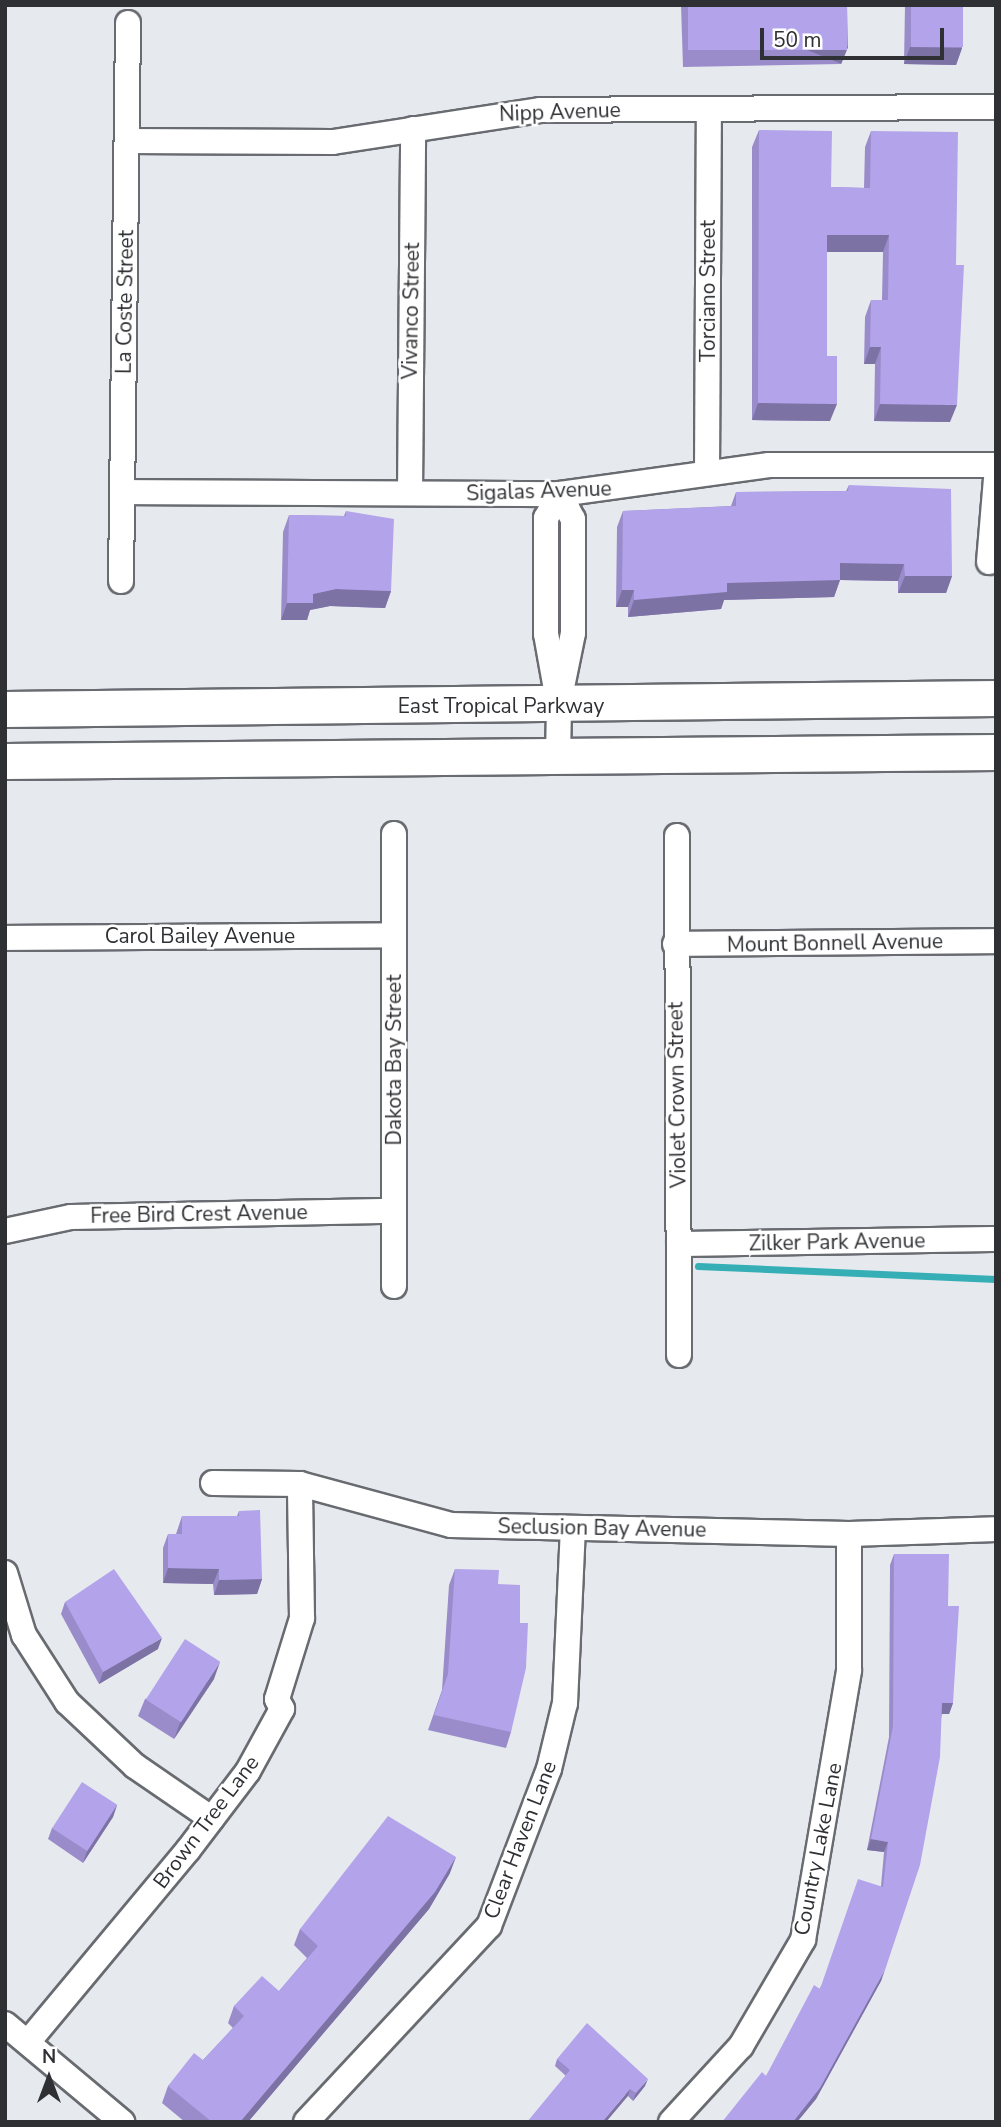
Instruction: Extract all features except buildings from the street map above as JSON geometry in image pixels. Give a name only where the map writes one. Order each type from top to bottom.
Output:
[{"type":"main road","name":"East Tropical Parkway","points":[[5,709],[559,706],[996,698]]},
{"type":"main road","points":[[5,761],[996,752]]},
{"type":"street","name":"La Coste Street","points":[[121,581],[128,23]]},
{"type":"street","name":"Nipp Avenue","points":[[127,141],[333,142],[502,113],[996,107]]},
{"type":"street","name":"Torciano Street","points":[[707,472],[709,109]]},
{"type":"street","name":"Vivanco Street","points":[[410,494],[413,129]]},
{"type":"street","name":"Sigalas Avenue","points":[[122,492],[560,494],[769,465],[996,465]]},
{"type":"street","points":[[989,562],[996,480]]},
{"type":"street","points":[[558,758],[559,706],[573,634],[573,519],[560,494]]},
{"type":"street","name":"Dakota Bay Street","points":[[394,834],[394,1286]]},
{"type":"street","name":"Violet Crown Street","points":[[677,836],[675,944],[679,1354]]},
{"type":"street","name":"Carol Bailey Avenue","points":[[5,938],[394,935]]},
{"type":"street","name":"Mount Bonnell Avenue","points":[[675,944],[996,941]]},
{"type":"street","name":"Free Bird Crest Avenue","points":[[5,1231],[71,1217],[394,1211]]},
{"type":"street","name":"Zilker Park Avenue","points":[[679,1244],[996,1239]]},
{"type":"street","name":"Seclusion Bay Avenue","points":[[213,1483],[300,1484],[451,1525],[573,1530],[849,1534],[996,1529]]},
{"type":"street","name":"Brown Tree Lane","points":[[28,2042],[212,1819],[248,1771],[282,1709],[277,1699],[302,1618],[300,1484]]},
{"type":"street","name":"Clear Haven Lane","points":[[306,2122],[489,1926],[549,1769],[565,1703],[573,1530]]},
{"type":"street","name":"Country Lake Lane","points":[[671,2122],[741,2046],[803,1940],[849,1670],[849,1534]]},
{"type":"street","points":[[5,1573],[24,1635],[67,1702],[135,1766],[212,1819]]},
{"type":"street","points":[[5,2024],[122,2122]]},
{"type":"waterway","points":[[698,1266],[996,1279]]}]
